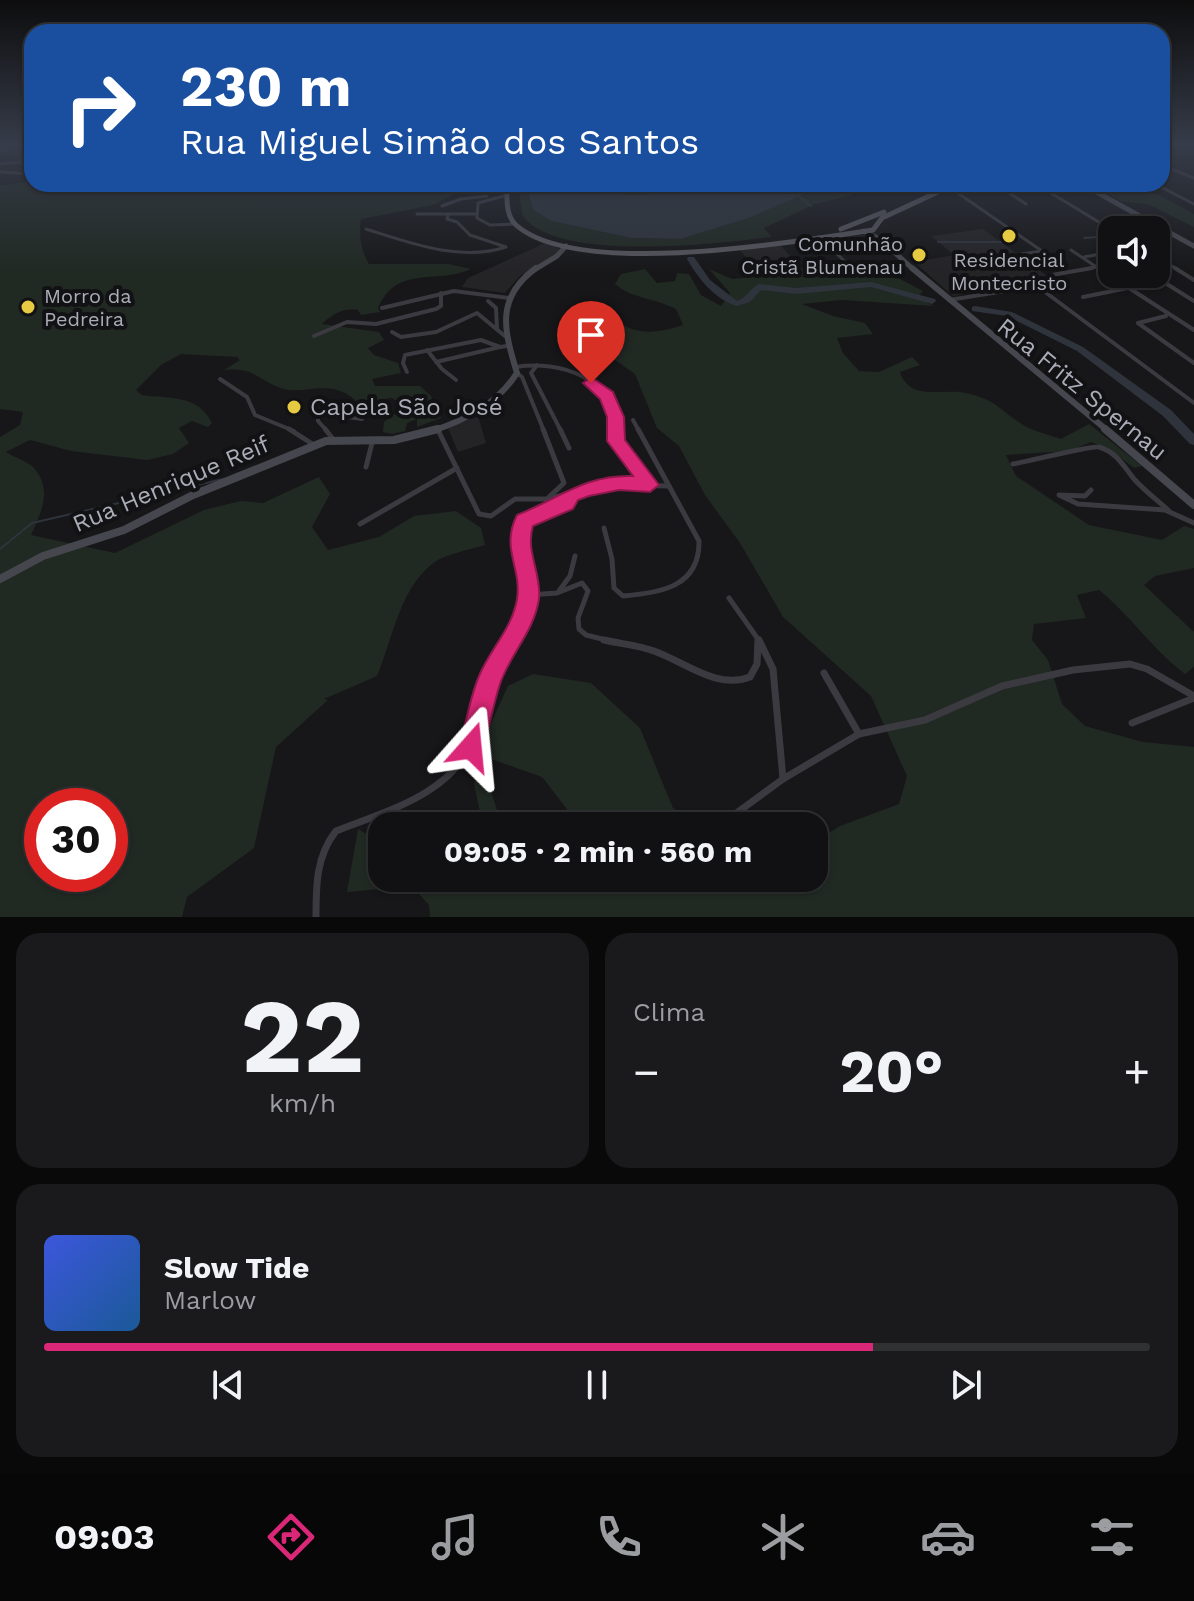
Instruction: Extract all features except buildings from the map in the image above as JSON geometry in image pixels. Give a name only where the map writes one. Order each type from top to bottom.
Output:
[{"type":"main road","points":[[508,192],[508,213],[515,224],[537,237],[566,247],[678,251],[864,231],[876,226],[882,218],[936,192]]},
{"type":"main road","points":[[511,192],[513,211],[521,224],[566,247]]},
{"type":"main road","points":[[678,251],[807,236],[865,221],[934,192]]},
{"type":"main road","points":[[865,221],[876,226]]},
{"type":"main road","points":[[856,224],[864,231]]},
{"type":"street","points":[[961,192],[1042,251],[1021,254]]},
{"type":"street","points":[[1007,192],[1026,204]]},
{"type":"street","points":[[1049,192],[1098,222]]},
{"type":"street","points":[[1096,192],[1194,246]]},
{"type":"street","points":[[1170,192],[1194,204]]},
{"type":"street","points":[[442,206],[461,199],[507,195]]},
{"type":"street","points":[[476,214],[478,203],[495,196]]},
{"type":"street","points":[[417,214],[476,214]]},
{"type":"street","points":[[476,214],[485,224],[515,224]]},
{"type":"street","points":[[366,229],[422,246],[459,251],[497,251],[506,247],[465,233],[457,222],[447,219],[448,215]]},
{"type":"street","points":[[876,226],[881,240]]},
{"type":"street","points":[[864,231],[881,240]]},
{"type":"street","points":[[818,236],[856,272]]},
{"type":"street","name":"Rua Fritz Spernau","points":[[881,240],[948,300],[1145,461],[1194,505]]},
{"type":"street","points":[[504,343],[509,298],[521,279],[566,247]]},
{"type":"street","points":[[1071,250],[1097,267]]},
{"type":"street","points":[[1083,257],[1098,254]]},
{"type":"street","points":[[1172,266],[1194,280]]},
{"type":"street","points":[[1052,275],[1097,267]]},
{"type":"street","points":[[948,300],[1037,286],[1194,403]]},
{"type":"street","points":[[1170,286],[1194,301]]},
{"type":"street","points":[[1083,297],[1129,288],[1166,316],[1194,330]]},
{"type":"street","points":[[382,308],[466,290],[509,298]]},
{"type":"street","points":[[314,336],[347,322],[376,324],[436,309],[441,306],[441,293]]},
{"type":"street","points":[[488,301],[496,308],[497,329]]},
{"type":"street","points":[[392,332],[401,337],[426,333],[452,326],[459,317],[472,313],[483,315],[497,329],[522,377],[564,483],[547,499]]},
{"type":"street","points":[[1166,316],[1138,323],[1194,363]]},
{"type":"street","points":[[407,372],[403,357],[481,340],[504,343]]},
{"type":"street","points":[[436,362],[504,343]]},
{"type":"street","points":[[427,350],[456,380]]},
{"type":"street","points":[[517,370],[538,365],[569,367],[599,388],[607,396],[615,417],[616,441],[650,485]]},
{"type":"street","points":[[538,365],[531,373],[569,448]]},
{"type":"street","name":"Rua Henrique Reif","points":[[0,579],[43,556],[124,530],[193,495],[315,445],[333,439],[372,443],[437,429],[494,403],[510,387],[517,370]]},
{"type":"street","points":[[220,379],[253,402],[255,415],[300,434],[315,445]]},
{"type":"street","points":[[333,439],[318,421],[318,416],[362,419]]},
{"type":"street","points":[[604,528],[617,593],[632,595],[683,582],[697,568],[702,554],[699,541],[633,420]]},
{"type":"street","points":[[437,429],[479,514],[485,517],[515,499],[547,499],[619,483],[669,486]]},
{"type":"street","points":[[366,467],[372,443]]},
{"type":"street","points":[[1013,464],[1066,455],[1088,446],[1100,447],[1118,457],[1136,481],[1168,510],[1194,523]]},
{"type":"street","points":[[360,524],[457,468]]},
{"type":"street","points":[[1091,490],[1085,496],[1059,495],[1077,506],[1125,505],[1168,510]]},
{"type":"street","points":[[316,917],[316,891],[326,841],[336,831],[445,781],[460,767],[480,721],[489,680],[523,621],[529,595],[519,539],[524,521],[566,504],[571,495]]},
{"type":"street","points":[[557,593],[570,576],[575,556]]},
{"type":"street","points":[[529,595],[557,593],[576,585],[587,586],[578,618],[579,629],[586,635],[655,651],[722,682],[739,683],[752,676],[759,666],[758,639]]},
{"type":"street","points":[[729,598],[758,639],[773,669],[783,779]]},
{"type":"street","points":[[738,812],[783,779],[859,734],[925,720],[1002,686],[1073,670],[1130,664],[1147,669],[1194,697]]},
{"type":"street","points":[[824,673],[859,734]]},
{"type":"street","points":[[1132,723],[1194,697]]},
{"type":"shaded area","points":[[0,188],[24,188],[24,192],[458,192],[433,205],[361,219],[362,247],[369,264],[449,264],[471,269],[407,281],[386,294],[378,308],[380,312],[361,315],[358,310],[342,311],[322,324],[379,332],[384,340],[368,348],[374,355],[398,363],[401,373],[372,379],[375,386],[420,386],[431,396],[441,418],[417,427],[417,419],[407,423],[405,431],[392,434],[383,432],[384,422],[398,412],[401,404],[392,398],[357,402],[329,388],[284,389],[244,371],[224,370],[240,360],[237,357],[181,354],[161,365],[136,390],[142,395],[191,402],[212,423],[208,427],[192,421],[179,428],[189,443],[173,454],[147,460],[71,451],[30,440],[6,452],[31,466],[43,485],[43,502],[31,535],[115,553],[204,510],[241,501],[263,503],[319,477],[330,494],[312,527],[328,550],[379,537],[414,516],[456,511],[481,528],[485,545],[437,561],[421,575],[404,601],[377,676],[324,699],[328,700],[276,747],[254,848],[187,897],[182,917],[0,917],[0,437],[20,425],[23,412],[0,409]]},
{"type":"shaded area","points":[[519,192],[531,192],[529,197],[551,221],[631,238],[681,239],[749,218],[809,192],[852,192],[852,195],[815,204],[764,228],[772,237],[679,246],[601,245],[566,240],[539,230],[522,214]]},
{"type":"shaded area","points":[[531,192],[619,192],[625,195],[809,192],[749,218],[681,239],[631,238],[551,221],[534,210],[529,197]]},
{"type":"shaded area","points":[[619,192],[697,192],[694,193],[625,195]]},
{"type":"shaded area","points":[[1104,192],[1154,193],[1194,214],[1194,227],[1148,204],[1121,201]]},
{"type":"shaded area","points":[[983,229],[1050,278],[953,296],[914,262],[954,255],[931,236]]},
{"type":"shaded area","points":[[545,243],[559,248],[560,252],[520,276],[505,293],[462,287],[468,278]]},
{"type":"shaded area","points":[[779,244],[809,276],[762,276],[739,249]]},
{"type":"shaded area","points":[[645,269],[657,283],[675,281],[677,273],[689,274],[701,295],[721,306],[730,293],[709,269],[732,279],[782,274],[795,277],[869,274],[900,279],[923,291],[917,298],[934,306],[842,300],[802,304],[833,316],[865,323],[873,334],[837,338],[843,353],[859,371],[879,372],[912,357],[920,365],[900,372],[911,387],[919,391],[977,396],[1025,426],[1061,439],[1089,424],[1142,466],[1134,468],[1108,448],[1091,442],[1069,451],[1006,455],[1016,476],[1089,525],[1162,540],[1184,526],[1194,529],[1194,568],[1155,576],[1144,585],[1194,632],[1194,667],[1185,674],[1099,590],[1077,595],[1086,618],[1034,624],[1032,640],[1048,660],[1062,704],[1085,726],[1143,742],[1194,747],[1194,917],[430,917],[429,905],[417,892],[828,892],[828,833],[899,804],[907,776],[871,696],[783,617],[740,543],[705,495],[679,446],[657,428],[635,374],[608,355],[579,357],[583,347],[603,334],[601,311],[605,304],[620,322],[638,331],[660,331],[683,325],[676,309],[629,293],[615,284],[621,274]]},
{"type":"shaded area","points":[[478,416],[486,443],[458,452],[448,428]]},
{"type":"shaded area","points":[[533,674],[591,683],[640,728],[673,808],[680,812],[566,812],[542,777],[477,754],[508,686]]},
{"type":"shaded area","points":[[477,771],[488,782],[498,812],[480,812],[474,784]]},
{"type":"shaded area","points":[[358,829],[368,835],[368,890],[347,892]]},
{"type":"waterway","points":[[799,196],[811,206]]},
{"type":"waterway","points":[[1084,238],[1098,237]]},
{"type":"waterway","points":[[938,242],[1002,242]]},
{"type":"waterway","points":[[691,259],[707,282],[737,304],[747,301],[759,287],[796,291],[871,284],[932,301]]},
{"type":"waterway","points":[[975,309],[1009,314],[1080,349],[1167,413],[1194,441]]},
{"type":"waterway","points":[[0,549],[32,523],[223,479]]},
{"type":"place","name":"Residencial Montecristo","points":[[1009,236]]},
{"type":"place","name":"Comunhão Cristã Blumenau","points":[[919,255]]},
{"type":"place","name":"Morro da Pedreira","points":[[28,307]]},
{"type":"place","name":"Capela São José","points":[[294,407]]},
{"type":"route","points":[[471,747],[489,680],[523,621],[529,595],[519,539],[524,521],[566,504],[571,495],[587,489],[619,483],[650,485],[616,441],[615,417],[607,396],[591,383]]}]
